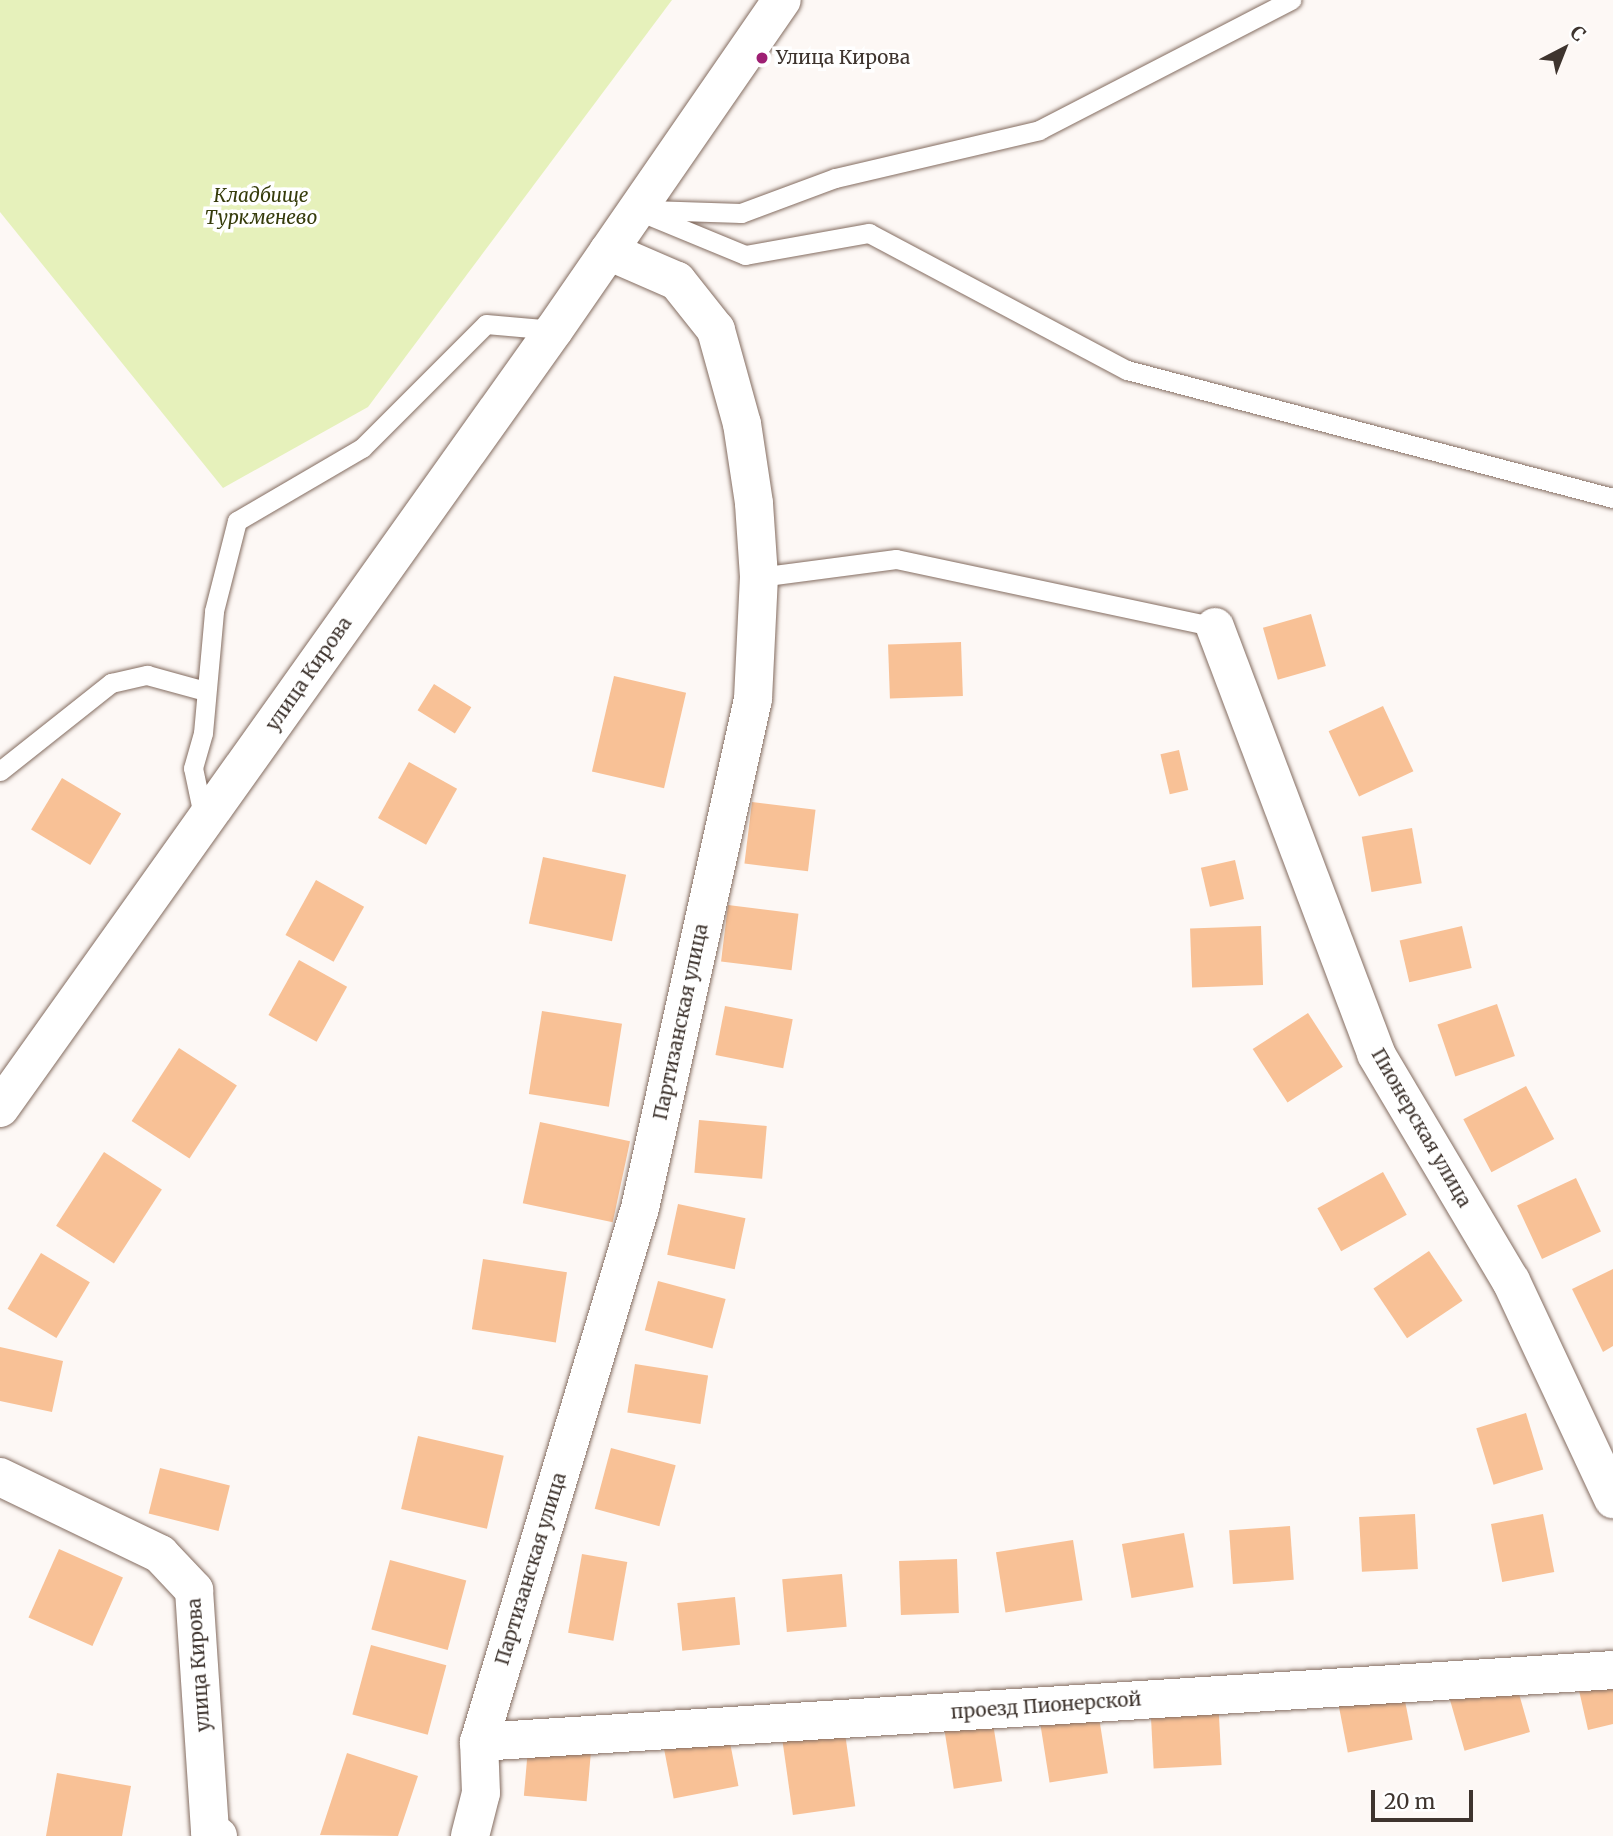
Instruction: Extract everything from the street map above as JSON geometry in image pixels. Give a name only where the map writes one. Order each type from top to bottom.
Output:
[{"type":"street","name":"улица Кирова","points":[[0,1108],[554,330],[782,0]]},
{"type":"street","name":"Партизанская улица","points":[[470,1836],[481,1793],[479,1742],[640,1208],[753,699],[759,577],[742,424],[716,330],[677,281],[620,233]]},
{"type":"street","name":"Пионерская улица","points":[[1215,627],[1376,1054],[1511,1281],[1613,1499]]},
{"type":"street","name":"улица Кирова","points":[[0,1477],[160,1554],[194,1590],[210,1832],[218,1836]]},
{"type":"street","name":"проезд Пионерской","points":[[479,1742],[1613,1670]]},
{"type":"lane","points":[[620,233],[741,213],[835,178],[1039,130],[1291,0]]},
{"type":"lane","points":[[620,233],[745,255],[869,233],[1127,370],[1613,498]]},
{"type":"lane","points":[[204,821],[193,768],[204,733],[205,691],[214,611],[237,521],[362,448],[486,324],[554,330]]},
{"type":"lane","points":[[759,577],[896,559],[1215,627]]},
{"type":"lane","points":[[0,771],[111,683],[147,675],[205,691]]},
{"type":"green space","name":"Кладбище Туркменево","points":[[0,0],[672,0],[368,407],[223,488],[0,212]]},
{"type":"building","points":[[1311,614],[1326,666],[1278,680],[1263,628]]},
{"type":"building","points":[[961,642],[963,696],[890,699],[888,645]]},
{"type":"building","points":[[614,676],[686,693],[664,788],[592,771]]},
{"type":"building","points":[[434,684],[471,707],[455,734],[418,710]]},
{"type":"building","points":[[1383,706],[1413,771],[1359,797],[1329,731]]},
{"type":"building","points":[[1179,750],[1188,790],[1170,794],[1160,754]]},
{"type":"building","points":[[409,762],[457,789],[426,845],[378,818]]},
{"type":"building","points":[[62,778],[121,814],[90,865],[31,829]]},
{"type":"building","points":[[752,802],[816,810],[808,871],[744,864]]},
{"type":"building","points":[[1412,828],[1422,883],[1371,892],[1362,837]]},
{"type":"building","points":[[543,857],[626,875],[612,941],[529,924]]},
{"type":"building","points":[[1235,860],[1244,899],[1210,907],[1201,868]]},
{"type":"building","points":[[316,880],[364,907],[334,962],[285,935]]},
{"type":"building","points":[[728,905],[798,914],[792,970],[721,962]]},
{"type":"building","points":[[1261,926],[1263,985],[1192,987],[1190,928]]},
{"type":"building","points":[[1462,926],[1472,968],[1409,982],[1400,940]]},
{"type":"building","points":[[299,960],[347,987],[317,1042],[268,1015]]},
{"type":"building","points":[[1497,1004],[1515,1056],[1455,1077],[1437,1025]]},
{"type":"building","points":[[725,1006],[793,1019],[783,1068],[715,1055]]},
{"type":"building","points":[[542,1011],[622,1024],[609,1107],[529,1094]]},
{"type":"building","points":[[1308,1013],[1343,1067],[1288,1103],[1253,1049]]},
{"type":"building","points":[[179,1048],[237,1086],[189,1159],[132,1121]]},
{"type":"building","points":[[1526,1086],[1554,1139],[1491,1172],[1463,1119]]},
{"type":"building","points":[[699,1120],[767,1126],[762,1179],[694,1173]]},
{"type":"building","points":[[540,1122],[630,1141],[613,1222],[523,1203]]},
{"type":"building","points":[[104,1152],[162,1190],[114,1263],[56,1226]]},
{"type":"building","points":[[1383,1172],[1407,1215],[1341,1251],[1317,1208]]},
{"type":"building","points":[[1576,1178],[1601,1231],[1542,1259],[1517,1205]]},
{"type":"building","points":[[678,1204],[745,1218],[735,1269],[667,1255]]},
{"type":"building","points":[[1429,1251],[1463,1301],[1407,1338],[1373,1288]]},
{"type":"building","points":[[41,1253],[90,1282],[56,1338],[8,1309]]},
{"type":"building","points":[[483,1259],[567,1272],[556,1342],[472,1329]]},
{"type":"building","points":[[1613,1269],[1613,1346],[1603,1352],[1572,1289]]},
{"type":"building","points":[[658,1281],[726,1299],[712,1348],[645,1330]]},
{"type":"building","points":[[0,1347],[63,1361],[52,1412],[0,1401]]},
{"type":"building","points":[[635,1364],[708,1376],[700,1424],[627,1412]]},
{"type":"building","points":[[1526,1413],[1543,1469],[1494,1485],[1476,1428]]},
{"type":"building","points":[[418,1436],[504,1456],[487,1529],[401,1509]]},
{"type":"building","points":[[611,1448],[676,1465],[659,1526],[595,1509]]},
{"type":"building","points":[[160,1468],[230,1485],[218,1531],[149,1514]]},
{"type":"building","points":[[1415,1514],[1418,1569],[1362,1572],[1359,1517]]},
{"type":"building","points":[[1543,1514],[1554,1572],[1502,1582],[1491,1524]]},
{"type":"building","points":[[1290,1526],[1294,1580],[1233,1584],[1229,1530]]},
{"type":"building","points":[[1184,1533],[1194,1587],[1132,1598],[1122,1544]]},
{"type":"building","points":[[1073,1540],[1083,1600],[1006,1612],[996,1552]]},
{"type":"building","points":[[59,1549],[123,1577],[92,1646],[28,1618]]},
{"type":"building","points":[[582,1554],[627,1562],[613,1641],[568,1633]]},
{"type":"building","points":[[957,1559],[959,1613],[901,1615],[899,1561]]},
{"type":"building","points":[[390,1560],[466,1580],[448,1650],[371,1630]]},
{"type":"building","points":[[842,1574],[847,1627],[787,1632],[782,1579]]},
{"type":"building","points":[[735,1597],[740,1645],[682,1651],[677,1603]]},
{"type":"building","points":[[371,1645],[446,1665],[428,1735],[352,1715]]},
{"type":"building","points":[[1613,1655],[1613,1724],[1588,1730],[1573,1664]]},
{"type":"building","points":[[1509,1659],[1530,1732],[1465,1751],[1444,1678]]},
{"type":"building","points":[[1400,1675],[1413,1740],[1348,1752],[1335,1688]]},
{"type":"building","points":[[1218,1697],[1222,1765],[1154,1768],[1150,1701]]},
{"type":"building","points":[[1098,1711],[1108,1773],[1050,1782],[1040,1720]]},
{"type":"building","points":[[992,1717],[1002,1781],[954,1789],[944,1725]]},
{"type":"building","points":[[844,1726],[855,1806],[793,1815],[782,1735]]},
{"type":"building","points":[[727,1727],[738,1786],[674,1798],[662,1740]]},
{"type":"building","points":[[529,1737],[592,1742],[587,1801],[524,1796]]},
{"type":"building","points":[[347,1753],[418,1776],[398,1836],[320,1835]]},
{"type":"building","points":[[57,1773],[131,1786],[122,1836],[46,1836]]},
{"type":"place","name":"Улица Кирова","points":[[762,58]]}]
